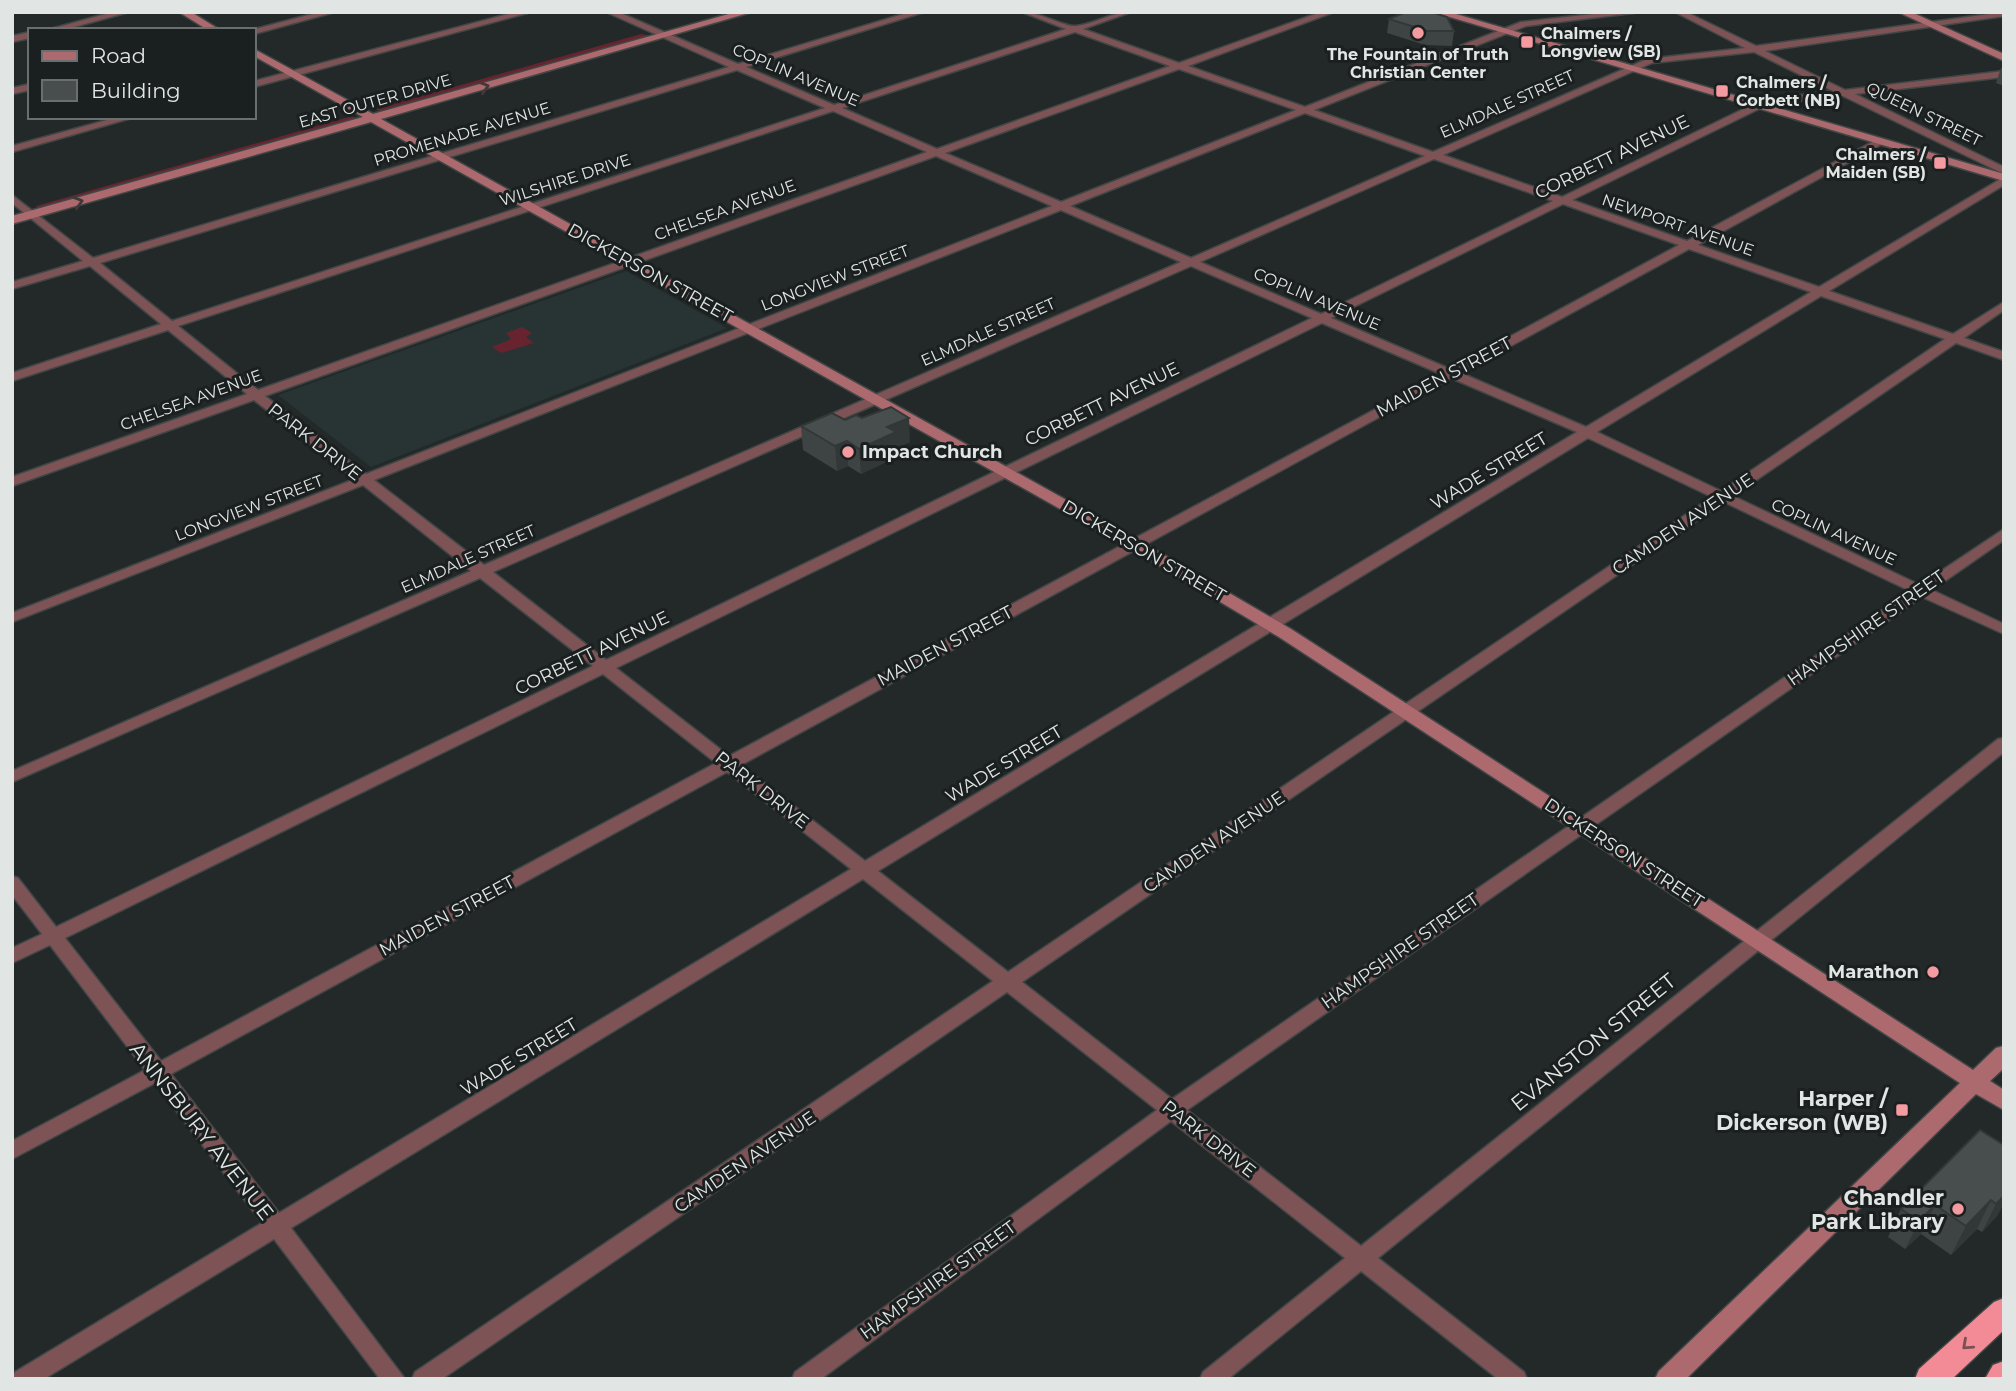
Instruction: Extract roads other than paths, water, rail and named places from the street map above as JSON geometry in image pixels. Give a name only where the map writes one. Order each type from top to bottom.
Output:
[{"type":"highway","points":[[1930,1379],[2004,1311]]},
{"type":"highway","points":[[2000,1379],[2004,1375]]},
{"type":"street","points":[[59,28],[125,12]]},
{"type":"street","points":[[184,12],[212,28]]},
{"type":"street","points":[[256,31],[331,12]]},
{"type":"street","points":[[256,83],[527,12]]},
{"type":"street","name":"COPLIN AVENUE","points":[[610,12],[1589,433],[2004,631]]},
{"type":"street","name":"EAST OUTER DRIVE","points":[[17,207],[713,12]]},
{"type":"street","name":"EAST OUTER DRIVE","points":[[12,220],[747,12]]},
{"type":"street","name":"PROMENADE AVENUE","points":[[12,286],[920,12]]},
{"type":"street","name":"NEWPORT AVENUE","points":[[1026,12],[2004,356]]},
{"type":"street","name":"WILSHIRE DRIVE","points":[[12,377],[1127,12]]},
{"type":"street","name":"CHELSEA AVENUE","points":[[12,482],[1330,12]]},
{"type":"street","points":[[1438,12],[2004,179]]},
{"type":"street","name":"LONGVIEW STREET","points":[[12,618],[1527,23],[1637,12]]},
{"type":"street","name":"QUEEN STREET","points":[[1679,12],[2004,171]]},
{"type":"street","points":[[1903,12],[2004,58]]},
{"type":"street","name":"ELMDALE STREET","points":[[12,777],[1655,60],[1755,50],[2004,12]]},
{"type":"street","name":"DICKERSON STREET","points":[[256,53],[1134,544],[1272,625],[2004,1101]]},
{"type":"street","name":"CORBETT AVENUE","points":[[12,956],[1776,99],[2004,74]]},
{"type":"street","points":[[12,149],[124,119]]},
{"type":"street","name":"MAIDEN STREET","points":[[12,1151],[1879,142]]},
{"type":"street","name":"WADE STREET","points":[[23,1379],[1822,292],[2004,179]]},
{"type":"street","name":"PARK DRIVE","points":[[12,198],[17,207],[33,214],[364,480],[1516,1379]]},
{"type":"street","name":"CAMDEN AVENUE","points":[[423,1379],[1409,712],[2004,305]]},
{"type":"street","name":"HAMPSHIRE STREET","points":[[803,1379],[1172,1110],[1580,824],[2004,533]]},
{"type":"street","name":"EVANSTON STREET","points":[[1211,1379],[2004,743]]},
{"type":"street","name":"ANNSBURY AVENUE","points":[[12,882],[394,1379]]},
{"type":"street","points":[[1668,1379],[2004,1054]]},
{"type":"place","name":"The Fountain of Truth Christian Center","points":[[1418,33]]},
{"type":"place","name":"Chalmers / Longview (SB)","points":[[1527,42]]},
{"type":"place","name":"Chalmers / Corbett (NB)","points":[[1722,91]]},
{"type":"place","name":"Chalmers / Maiden (SB)","points":[[1940,163]]},
{"type":"place","name":"Impact Church","points":[[848,452]]},
{"type":"place","name":"Marathon","points":[[1933,972]]},
{"type":"place","name":"Harper / Dickerson (WB)","points":[[1902,1110]]},
{"type":"place","name":"Chandler Park Library","points":[[1958,1209]]}]
